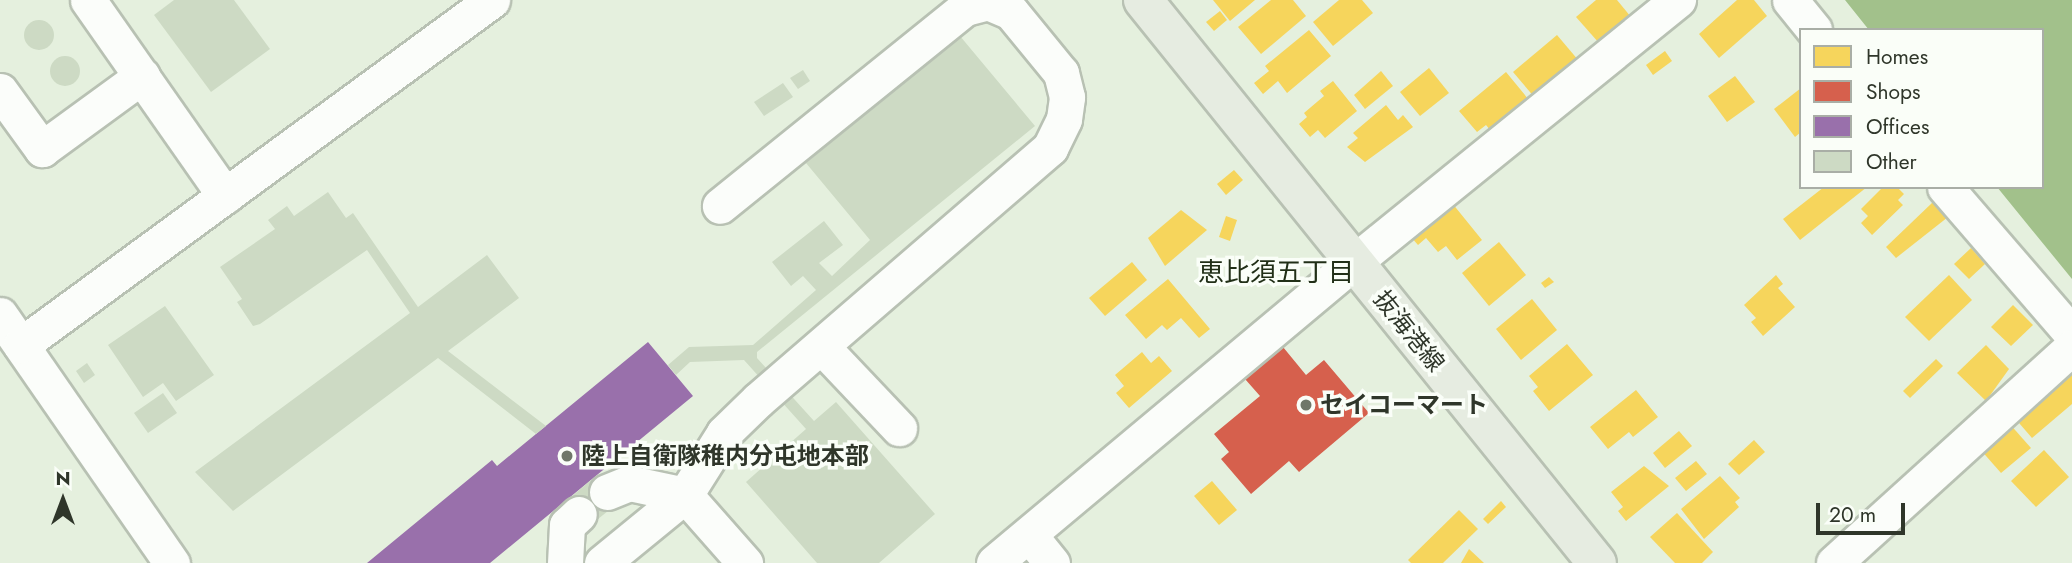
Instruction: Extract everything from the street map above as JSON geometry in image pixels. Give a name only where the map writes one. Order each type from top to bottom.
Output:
[{"type":"main road","name":"抜海港線","points":[[1143,0],[1597,563]]},
{"type":"street","points":[[88,0],[225,196]]},
{"type":"street","points":[[21,345],[492,0]]},
{"type":"street","points":[[994,563],[1030,536],[1353,262],[1678,0]]},
{"type":"street","points":[[1790,0],[1812,28]]},
{"type":"street","points":[[602,563],[685,495],[724,433],[1050,148],[1065,108],[1061,73],[1011,12],[988,2],[965,8],[720,206]]},
{"type":"street","points":[[0,91],[42,149],[142,76]]},
{"type":"street","points":[[1947,189],[2072,334]]},
{"type":"street","points":[[0,315],[172,563]]},
{"type":"street","points":[[822,347],[899,428]]},
{"type":"street","points":[[1848,559],[2072,347]]},
{"type":"street","points":[[607,492],[629,483],[685,495],[745,563]]},
{"type":"street","points":[[565,563],[567,525],[579,514]]},
{"type":"street","points":[[1030,536],[1052,563]]},
{"type":"shaded area","points":[[1845,0],[2072,0],[2072,279],[1999,189],[2044,189],[2044,28],[1867,28]]},
{"type":"building: Homes","points":[[1213,0],[1255,0],[1230,21]]},
{"type":"building: Homes","points":[[1271,0],[1293,0],[1306,16],[1261,54],[1238,27]]},
{"type":"building: Homes","points":[[1339,0],[1362,0],[1373,13],[1333,46],[1313,22]]},
{"type":"building: Homes","points":[[1596,0],[1617,0],[1631,17],[1599,43],[1576,17]]},
{"type":"building: Homes","points":[[1737,0],[1754,0],[1767,16],[1719,58],[1699,34]]},
{"type":"building: Homes","points":[[1220,11],[1227,20],[1214,31],[1206,22]]},
{"type":"building: Homes","points":[[1309,30],[1331,56],[1287,93],[1278,81],[1263,94],[1254,83],[1269,71],[1265,66]]},
{"type":"building: Homes","points":[[1557,35],[1579,61],[1535,98],[1513,72]]},
{"type":"building: Homes","points":[[1665,51],[1672,61],[1653,75],[1646,65]]},
{"type":"building: Homes","points":[[1429,68],[1449,93],[1420,116],[1400,92]]},
{"type":"building: Homes","points":[[1381,71],[1393,86],[1365,109],[1354,95]]},
{"type":"building: Homes","points":[[1506,72],[1529,100],[1491,131],[1486,125],[1477,132],[1459,111]]},
{"type":"building: Homes","points":[[1735,76],[1755,102],[1727,122],[1708,96]]},
{"type":"building: Homes","points":[[1333,81],[1357,111],[1325,138],[1318,130],[1310,137],[1299,124],[1307,117],[1304,113],[1324,96],[1320,91]]},
{"type":"building: Homes","points":[[1799,90],[1799,134],[1795,137],[1774,109]]},
{"type":"building: Homes","points":[[1386,105],[1398,120],[1403,115],[1413,127],[1365,162],[1347,147],[1358,138],[1353,133]]},
{"type":"building: Homes","points":[[1234,170],[1243,180],[1226,195],[1217,184]]},
{"type":"building: Homes","points":[[1821,189],[1864,189],[1800,240],[1783,219]]},
{"type":"building: Homes","points":[[1881,189],[1899,189],[1904,194],[1898,200],[1903,205],[1872,235],[1861,223],[1868,216],[1861,209]]},
{"type":"building: Homes","points":[[1933,202],[1948,217],[1896,258],[1886,247]]},
{"type":"building: Homes","points":[[1452,203],[1482,240],[1457,260],[1446,246],[1438,252],[1426,238],[1418,245],[1411,237]]},
{"type":"building: Homes","points":[[1181,210],[1207,230],[1165,266],[1148,238]]},
{"type":"building: Homes","points":[[1226,216],[1237,220],[1230,241],[1219,237]]},
{"type":"building: Homes","points":[[1499,242],[1526,275],[1489,306],[1462,273]]},
{"type":"building: Homes","points":[[1971,248],[1985,264],[1969,279],[1954,264]]},
{"type":"building: Homes","points":[[1132,262],[1147,280],[1105,316],[1089,298]]},
{"type":"building: Homes","points":[[1776,275],[1783,284],[1778,288],[1795,307],[1763,336],[1751,322],[1756,318],[1744,305]]},
{"type":"building: Homes","points":[[1949,275],[1972,300],[1929,341],[1905,317]]},
{"type":"building: Homes","points":[[1549,277],[1554,282],[1545,288],[1541,283]]},
{"type":"building: Homes","points":[[1168,279],[1210,329],[1199,338],[1181,318],[1167,330],[1162,325],[1146,339],[1125,315]]},
{"type":"building: Homes","points":[[1532,299],[1557,330],[1521,360],[1496,329]]},
{"type":"building: Homes","points":[[2013,305],[2033,325],[2011,346],[1991,327]]},
{"type":"building: Homes","points":[[1567,344],[1593,375],[1549,411],[1533,391],[1538,387],[1529,376]]},
{"type":"building: Homes","points":[[1986,345],[2009,369],[1986,401],[1957,373]]},
{"type":"building: Homes","points":[[1142,352],[1151,363],[1159,356],[1172,371],[1129,408],[1116,393],[1124,386],[1115,375]]},
{"type":"building: Homes","points":[[1936,359],[1943,366],[1910,398],[1903,391]]},
{"type":"building: Homes","points":[[2072,365],[2072,404],[2032,438],[2013,416]]},
{"type":"building: Homes","points":[[1636,390],[1658,417],[1633,437],[1629,432],[1608,449],[1590,427]]},
{"type":"building: Homes","points":[[2008,422],[2031,448],[2001,473],[1979,448]]},
{"type":"building: Homes","points":[[1679,431],[1692,446],[1665,468],[1653,453]]},
{"type":"building: Homes","points":[[1754,440],[1765,452],[1739,475],[1728,464]]},
{"type":"building: Homes","points":[[2044,450],[2069,477],[2036,507],[2011,481]]},
{"type":"building: Homes","points":[[1696,461],[1707,474],[1686,491],[1675,478]]},
{"type":"building: Homes","points":[[1644,466],[1669,486],[1626,521],[1618,511],[1623,507],[1611,492]]},
{"type":"building: Homes","points":[[1720,476],[1740,498],[1735,502],[1739,507],[1704,539],[1681,509]]},
{"type":"building: Homes","points":[[1212,481],[1237,510],[1219,525],[1194,496]]},
{"type":"building: Homes","points":[[1501,501],[1506,507],[1488,524],[1483,519]]},
{"type":"building: Homes","points":[[1459,510],[1478,529],[1443,563],[1411,563],[1408,560]]},
{"type":"building: Homes","points":[[1677,513],[1713,552],[1702,563],[1675,563],[1650,537]]},
{"type":"building: Homes","points":[[1469,549],[1484,563],[1461,563]]},
{"type":"building: Shops","points":[[1283,347],[1306,375],[1324,360],[1369,413],[1299,472],[1289,461],[1251,494],[1221,459],[1229,452],[1214,434],[1260,396],[1245,379]]},
{"type":"building: Offices","points":[[648,342],[693,396],[490,563],[367,563],[492,460],[497,466]]},
{"type":"building: Other","points":[[174,0],[234,0],[270,49],[211,92],[154,15]]},
{"type":"building: Other","points":[[39,20],[50,24],[54,35],[50,46],[39,50],[28,46],[24,35],[28,24]]},
{"type":"building: Other","points":[[960,36],[1035,126],[757,352],[757,358],[814,421],[836,402],[935,514],[879,563],[817,563],[746,482],[806,429],[744,360],[690,362],[676,375],[668,365],[689,347],[753,345],[816,290],[803,276],[791,286],[772,262],[824,221],[843,245],[819,263],[832,276],[870,240],[806,163]]},
{"type":"building: Other","points":[[65,56],[76,60],[80,71],[76,82],[65,86],[54,82],[50,71],[54,60]]},
{"type":"building: Other","points":[[803,70],[810,81],[798,89],[790,78]]},
{"type":"building: Other","points":[[783,83],[793,97],[764,116],[754,102]]},
{"type":"building: Other","points":[[328,192],[346,218],[353,213],[418,307],[487,255],[519,298],[448,351],[546,426],[536,434],[438,358],[233,511],[195,472],[410,313],[367,250],[260,324],[253,326],[237,302],[242,299],[220,267],[275,229],[268,220],[287,206],[294,216]]},
{"type":"building: Other","points":[[165,306],[214,375],[176,401],[163,383],[143,397],[108,345]]},
{"type":"building: Other","points":[[87,363],[95,375],[84,383],[76,371]]},
{"type":"building: Other","points":[[163,393],[177,413],[148,433],[134,413]]},
{"type":"building: Other","points":[[591,480],[613,507],[593,523],[571,497]]},
{"type":"place","name":"セイコーマート","points":[[1306,405]]},
{"type":"place","name":"陸上自衛隊稚内分屯地本部","points":[[567,456]]},
{"type":"district","name":"恵比須五丁目","points":[[1276,273]]}]
